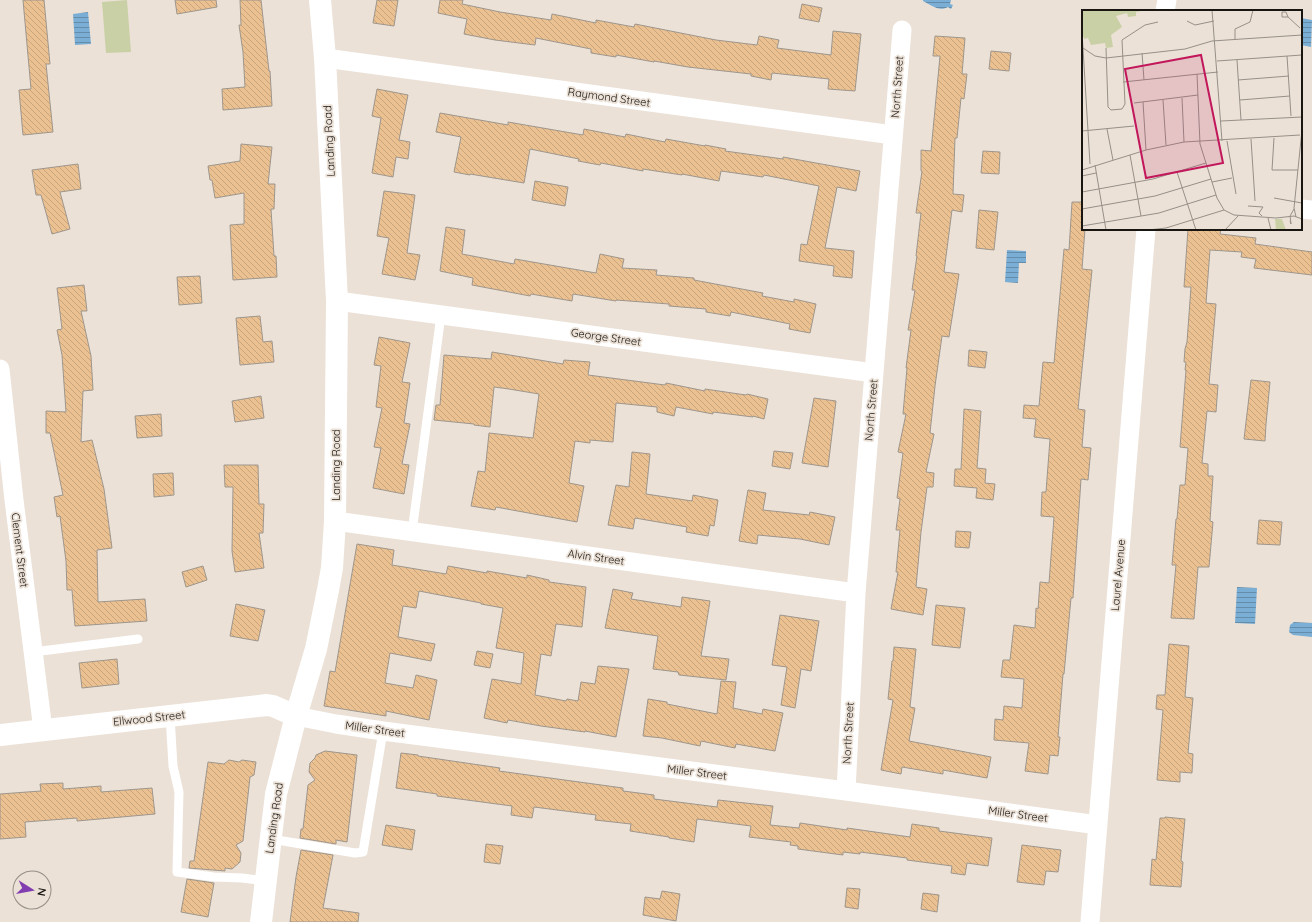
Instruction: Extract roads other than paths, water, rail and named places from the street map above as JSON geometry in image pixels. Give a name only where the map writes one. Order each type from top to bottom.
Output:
[{"type":"street","name":"Landing Road","points":[[261,922],[276,794],[296,716],[316,649],[332,568],[335,521],[337,301],[325,58],[320,0]]},
{"type":"street","points":[[1165,10],[1167,0]]},
{"type":"street","name":"North Street","points":[[846,791],[856,593],[902,30]]},
{"type":"street","name":"Raymond Street","points":[[325,58],[893,135]]},
{"type":"street","points":[[1302,209],[1312,210]]},
{"type":"street","name":"Laurel Avenue","points":[[1090,922],[1146,230]]},
{"type":"street","name":"George Street","points":[[337,301],[874,373]]},
{"type":"street","name":"Clement Street","points":[[0,370],[14,500],[43,730]]},
{"type":"street","name":"Alvin Street","points":[[335,521],[856,593]]},
{"type":"street","name":"Ellwood Street","points":[[0,735],[267,705],[296,716]]},
{"type":"street","name":"Miller Street","points":[[296,716],[383,731],[1098,825]]},
{"type":"lane","points":[[412,532],[441,315]]},
{"type":"lane","points":[[33,652],[138,639]]},
{"type":"lane","points":[[170,716],[173,766],[180,792],[177,872],[214,877],[266,881]]},
{"type":"lane","points":[[271,839],[356,853],[363,852],[383,731]]},
{"type":"water","points":[[923,0],[951,0],[950,4],[953,5],[951,9],[948,7],[941,9]]},
{"type":"water","points":[[88,12],[91,44],[75,45],[73,14]]},
{"type":"water","points":[[1302,18],[1312,20],[1311,47],[1302,45]]},
{"type":"water","points":[[1007,250],[1026,251],[1026,263],[1019,263],[1018,283],[1005,282]]},
{"type":"water","points":[[1237,587],[1257,588],[1255,624],[1235,623]]},
{"type":"water","points":[[1294,622],[1312,623],[1312,637],[1293,635],[1289,632],[1290,625]]}]
